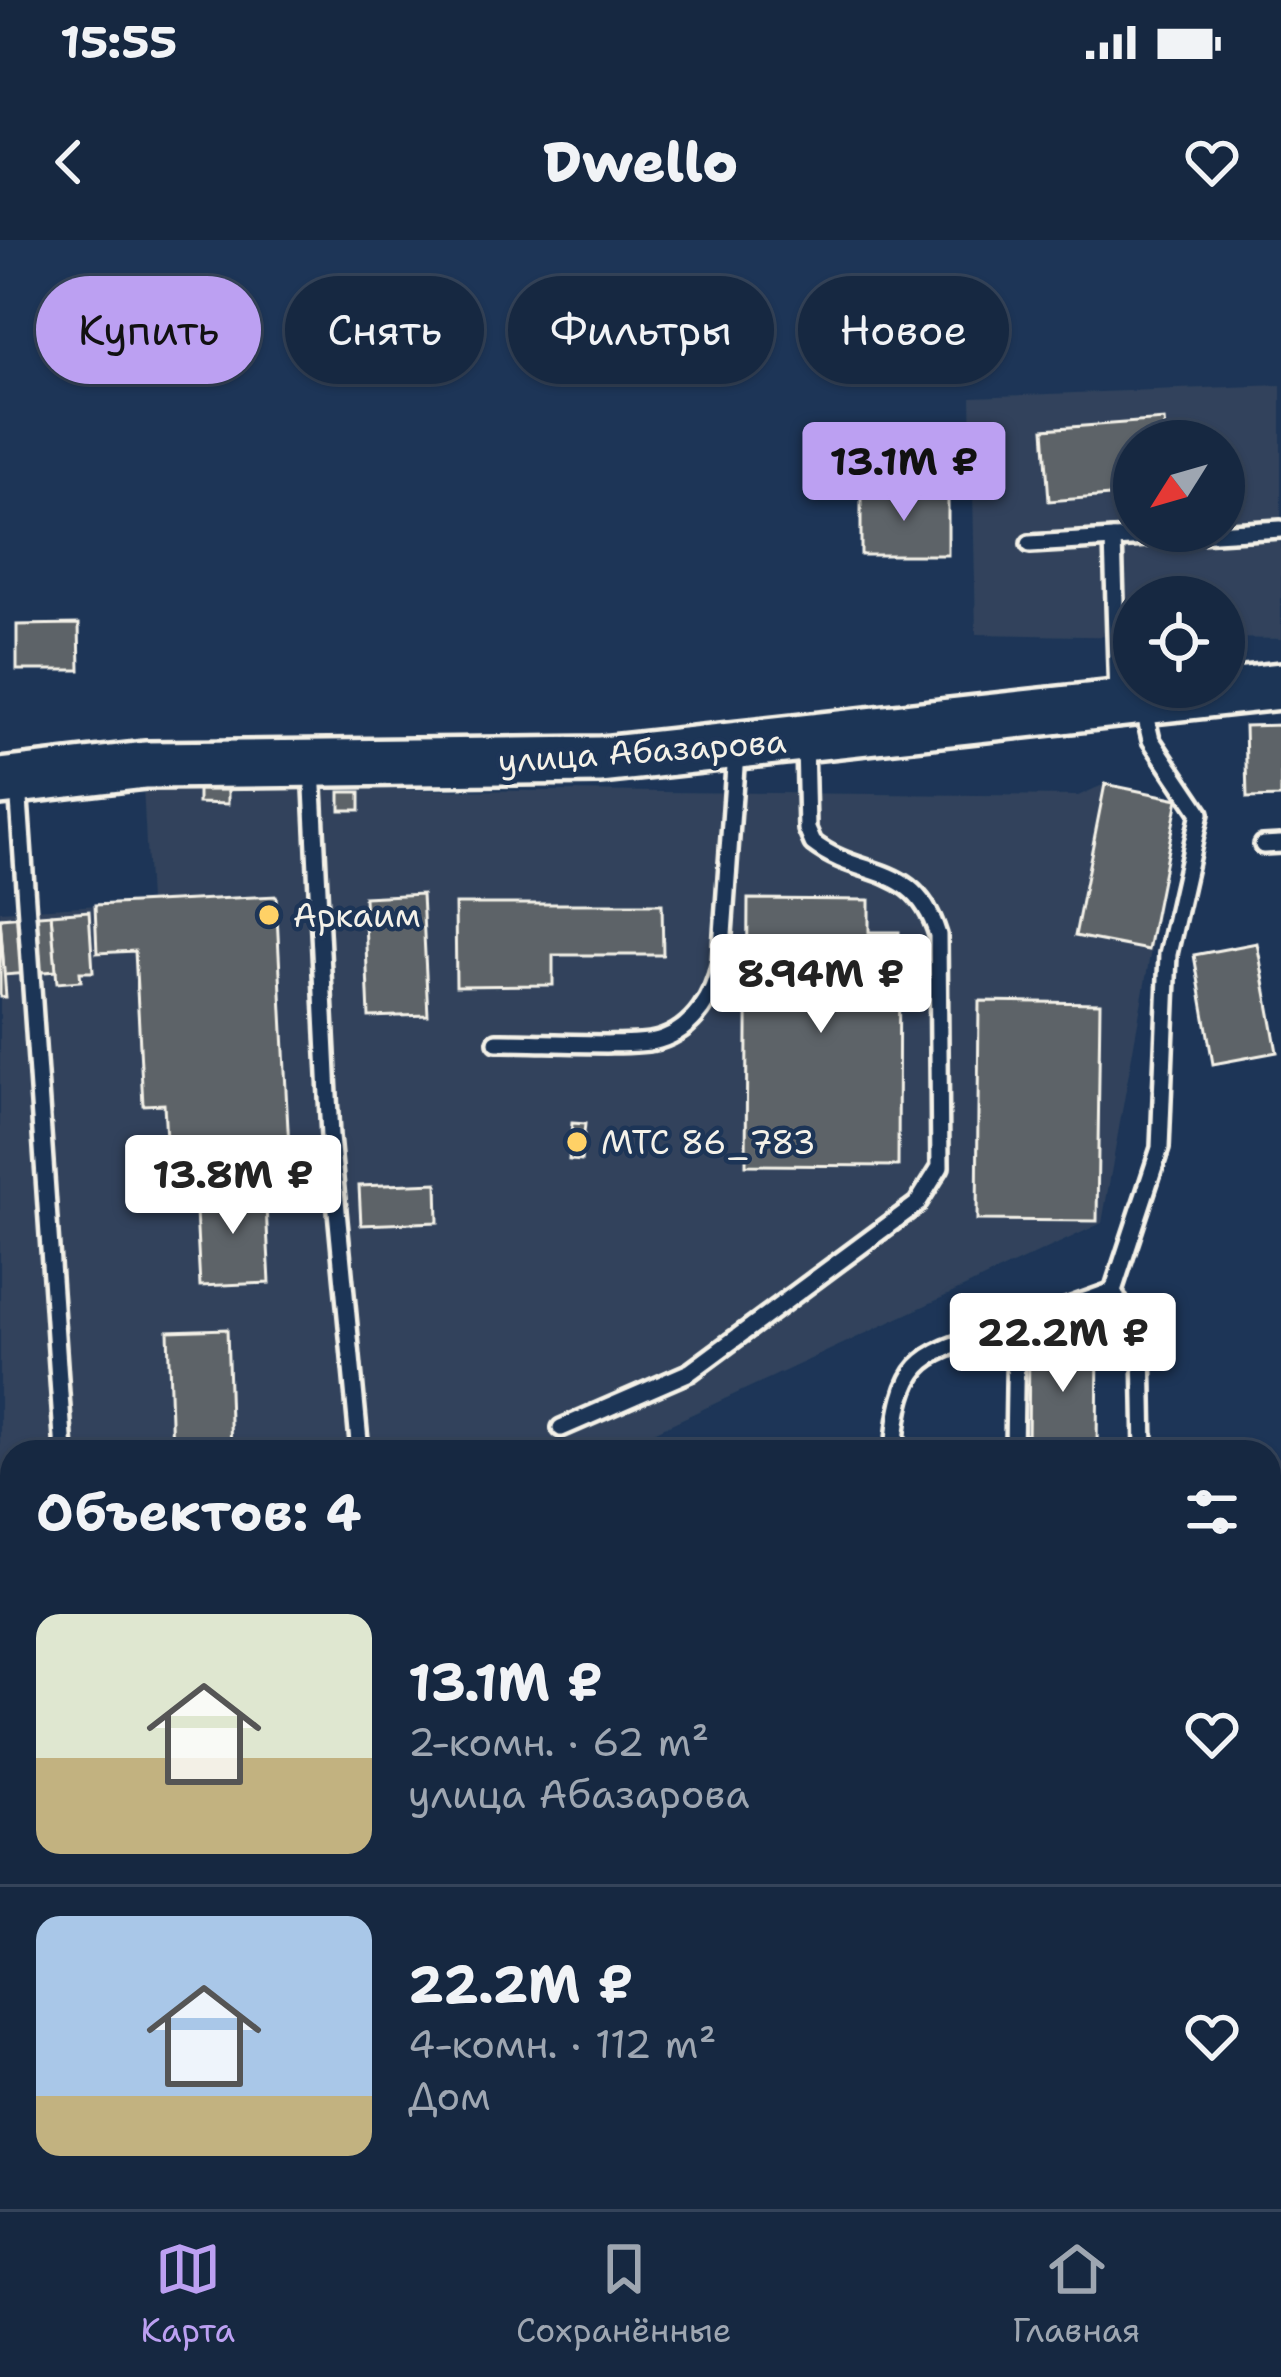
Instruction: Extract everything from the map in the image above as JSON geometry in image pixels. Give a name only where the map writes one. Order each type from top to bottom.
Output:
[{"type":"street","name":"улица Абазарова","points":[[1245,690],[1281,686]]},
{"type":"street","name":"улица Абазарова","points":[[9,781],[146,765],[601,760],[1113,704]]},
{"type":"lane","points":[[1245,532],[1281,530]]},
{"type":"lane","points":[[1030,544],[1113,539]]},
{"type":"lane","points":[[1133,708],[1193,797],[1201,830],[1168,954],[1160,1148],[1113,1291],[1142,1347],[1144,1440]]},
{"type":"lane","points":[[561,1428],[690,1372],[916,1204],[940,1167],[938,935],[917,892],[897,878],[813,843],[807,829],[805,740]]},
{"type":"lane","points":[[497,1042],[659,1040],[700,1012],[715,992],[721,962],[737,748]]},
{"type":"lane","points":[[312,763],[329,1137],[358,1440]]},
{"type":"lane","points":[[9,781],[63,1440]]},
{"type":"lane","points":[[895,1440],[898,1398],[916,1366],[1113,1291]]},
{"type":"lane","points":[[1014,1440],[1016,1326]]},
{"type":"shaded area","points":[[1281,385],[1281,639],[1245,638],[1245,576],[1113,576],[1113,637],[976,634],[971,397]]},
{"type":"shaded area","points":[[1105,784],[1178,799],[1102,1223],[637,1440],[0,1440],[0,911],[149,902],[143,787],[1078,796]]},
{"type":"building","points":[[1113,424],[1113,496],[1049,501],[1044,429]]},
{"type":"building","points":[[861,494],[948,494],[948,555],[861,555]]},
{"type":"building","points":[[79,624],[80,670],[17,670],[17,625]]},
{"type":"building","points":[[1281,725],[1281,797],[1247,798],[1245,726]]},
{"type":"building","points":[[1105,784],[1178,799],[1148,950],[1075,936]]},
{"type":"building","points":[[198,790],[228,790],[228,804],[198,803]]},
{"type":"building","points":[[340,792],[360,792],[360,810],[340,810]]},
{"type":"building","points":[[422,894],[428,1015],[369,1017],[364,897]]},
{"type":"building","points":[[276,896],[291,1187],[169,1193],[164,1104],[143,1105],[135,951],[97,953],[95,905]]},
{"type":"building","points":[[748,899],[869,900],[869,932],[899,932],[898,1166],[746,1165]]},
{"type":"building","points":[[455,904],[662,904],[663,955],[553,955],[553,985],[456,986]]},
{"type":"building","points":[[89,911],[93,972],[80,972],[81,981],[57,983],[51,914]]},
{"type":"building","points":[[51,914],[56,971],[4,975],[0,918]]},
{"type":"building","points":[[0,917],[6,997],[0,997]]},
{"type":"building","points":[[1257,943],[1277,1052],[1213,1064],[1194,955]]},
{"type":"building","points":[[979,1001],[1100,1003],[1097,1221],[977,1220]]},
{"type":"building","name":"МТС 86_783","points":[[572,1123],[585,1124],[581,1161],[569,1160]]},
{"type":"building","points":[[437,1183],[438,1222],[361,1225],[359,1186]]},
{"type":"building","points":[[265,1188],[270,1283],[200,1286],[195,1192]]},
{"type":"building","points":[[227,1329],[231,1440],[172,1440],[168,1331]]},
{"type":"building","points":[[1029,1339],[1098,1339],[1097,1440],[1028,1440]]},
{"type":"place","name":"Аркаим","points":[[269,915]]},
{"type":"place","name":"МТС 86_783","points":[[577,1142]]}]
